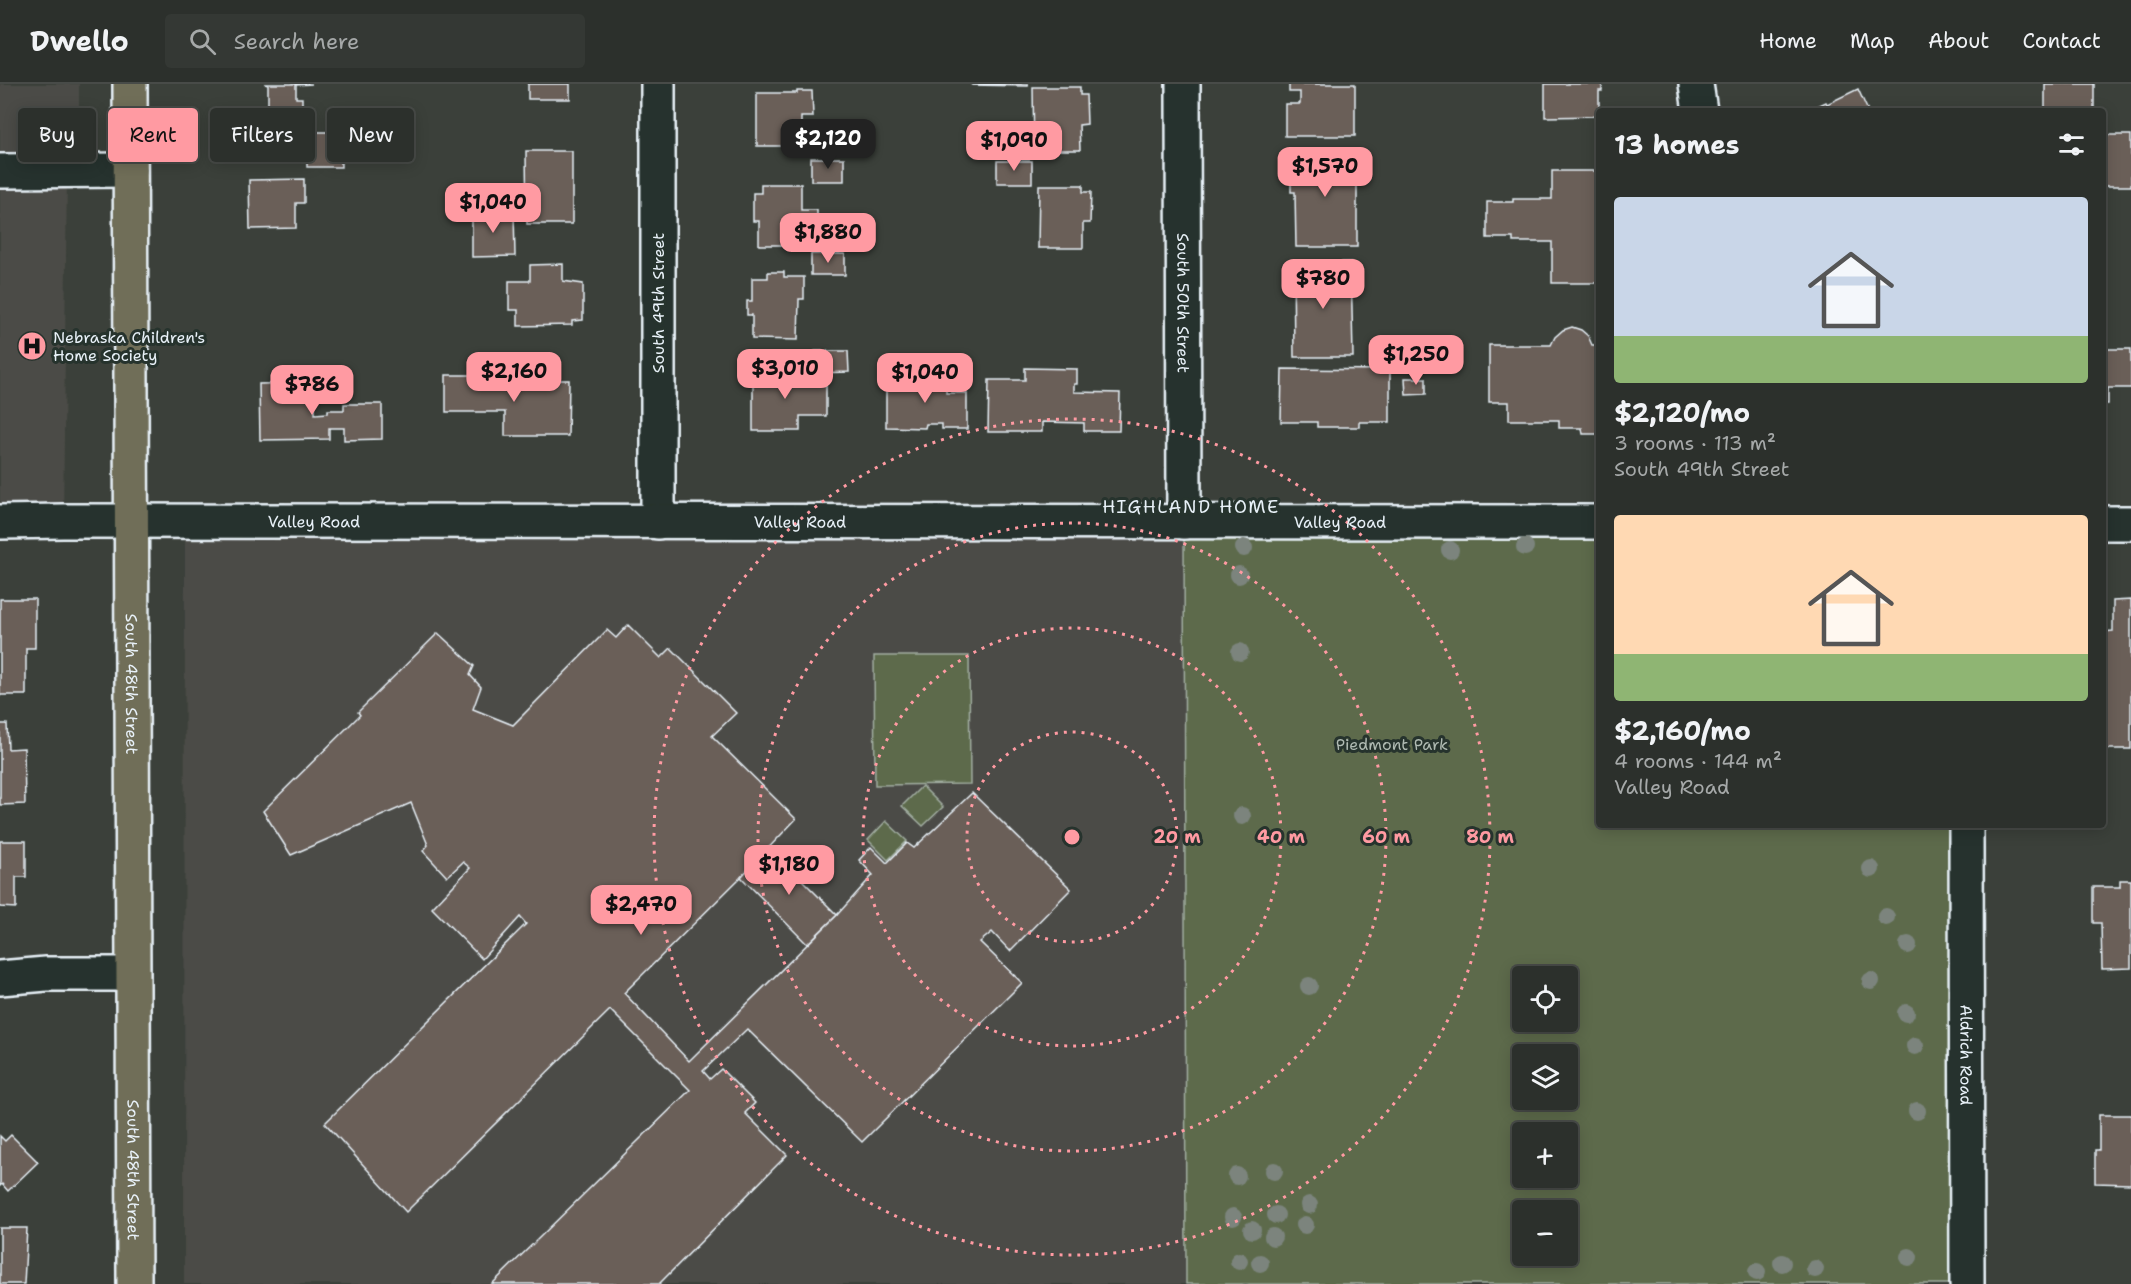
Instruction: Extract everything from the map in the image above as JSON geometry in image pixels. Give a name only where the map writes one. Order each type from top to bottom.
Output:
[{"type":"main road","name":"South 48th Street","points":[[130,84],[134,1284]]},
{"type":"street","name":"South 49th Street","points":[[658,84],[658,522]]},
{"type":"street","name":"South 50th Street","points":[[1183,84],[1184,522]]},
{"type":"street","points":[[1696,84],[1700,108]]},
{"type":"street","points":[[0,171],[130,170]]},
{"type":"street","name":"Valley Road","points":[[0,522],[1596,522]]},
{"type":"street","points":[[2106,523],[2131,523]]},
{"type":"street","name":"Aldrich Road","points":[[1966,828],[1967,1284]]},
{"type":"street","points":[[0,978],[46,974],[132,974]]},
{"type":"shaded area","name":"Nebraska Children's Home Society","points":[[0,84],[79,84],[79,108],[18,108],[18,162],[49,162],[46,170],[67,171],[63,521],[0,522]]},
{"type":"shaded area","points":[[185,521],[1184,522],[1186,1284],[184,1284]]},
{"type":"green space","name":"Piedmont Park","points":[[1184,522],[1596,522],[1596,828],[1966,828],[1967,1284],[1186,1284]]},
{"type":"green space","points":[[874,656],[969,656],[970,784],[875,785]]},
{"type":"green space","points":[[922,786],[943,807],[923,826],[902,806]]},
{"type":"green space","points":[[886,821],[907,841],[888,860],[868,840]]},
{"type":"building","points":[[265,84],[312,84],[296,85],[296,98],[302,98],[302,108],[268,108],[268,85]]},
{"type":"building","points":[[528,84],[570,84],[570,99],[528,99]]},
{"type":"building","points":[[1028,84],[1028,86],[972,85]]},
{"type":"building","points":[[1289,84],[1355,84],[1355,136],[1285,136],[1285,104],[1300,104],[1300,92],[1289,92]]},
{"type":"building","points":[[1545,84],[1602,84],[1596,116],[1545,117]]},
{"type":"building","points":[[2045,84],[2094,84],[2094,108],[2045,108]]},
{"type":"building","points":[[1033,87],[1080,87],[1080,95],[1086,95],[1087,124],[1079,125],[1080,150],[1034,150]]},
{"type":"building","points":[[1858,89],[1867,108],[1813,108],[1826,102],[1827,104]]},
{"type":"building","points":[[797,91],[812,91],[813,117],[801,117],[801,146],[757,146],[757,93],[797,93]]},
{"type":"building","points":[[315,132],[327,132],[327,162],[341,162],[341,167],[307,167],[307,162],[315,162]]},
{"type":"building","points":[[2106,135],[2131,135],[2131,186],[2106,186]]},
{"type":"building","points":[[1291,150],[1357,150],[1357,247],[1296,247],[1295,192],[1291,192]]},
{"type":"building","points":[[526,151],[572,151],[572,224],[527,224]]},
{"type":"building","points":[[811,158],[844,158],[844,181],[811,181]]},
{"type":"building","points":[[997,161],[1032,161],[1032,183],[997,183]]},
{"type":"building","points":[[1552,171],[1596,171],[1596,283],[1552,283],[1552,242],[1513,242],[1513,238],[1487,238],[1487,202],[1552,199]]},
{"type":"building","points":[[304,179],[304,203],[296,203],[296,228],[250,229],[249,180]]},
{"type":"building","points":[[761,184],[801,184],[801,210],[817,210],[817,236],[801,236],[801,245],[759,245],[759,221],[753,221],[753,193],[761,193]]},
{"type":"building","points":[[1039,185],[1083,185],[1083,192],[1091,192],[1090,223],[1083,223],[1083,248],[1038,248]]},
{"type":"building","points":[[472,212],[514,212],[515,256],[472,257]]},
{"type":"building","points":[[811,254],[845,254],[845,275],[811,275]]},
{"type":"building","points":[[1351,262],[1353,357],[1294,357],[1293,263]]},
{"type":"building","points":[[563,264],[563,281],[583,284],[583,320],[572,321],[572,325],[518,326],[518,310],[509,310],[509,281],[530,281],[530,265]]},
{"type":"building","points":[[768,272],[784,272],[784,277],[804,277],[804,299],[799,299],[798,340],[752,339],[752,315],[747,315],[747,301],[752,301],[752,278],[768,278]]},
{"type":"building","points":[[1572,327],[1581,330],[1588,336],[1592,345],[1596,345],[1596,434],[1583,434],[1582,428],[1559,428],[1559,420],[1509,420],[1509,402],[1489,402],[1489,345],[1551,345],[1555,337],[1563,330]]},
{"type":"building","points":[[2106,349],[2131,349],[2131,388],[2108,388],[2108,404],[2106,404]]},
{"type":"building","points":[[815,351],[848,351],[849,372],[815,373]]},
{"type":"building","points":[[1025,368],[1077,369],[1077,384],[1074,384],[1074,392],[1120,393],[1119,431],[1084,431],[1084,423],[1042,422],[1042,432],[988,432],[989,380],[1025,380]]},
{"type":"building","points":[[753,369],[804,369],[804,385],[826,385],[826,416],[800,416],[800,431],[753,431]]},
{"type":"building","points":[[1282,369],[1390,370],[1390,422],[1359,422],[1359,427],[1317,427],[1317,422],[1281,422]]},
{"type":"building","points":[[446,375],[494,375],[494,383],[507,383],[507,380],[569,380],[568,436],[505,436],[505,412],[446,412]]},
{"type":"building","points":[[926,375],[946,375],[946,393],[967,393],[967,429],[942,429],[942,424],[926,424],[925,428],[886,427],[886,380],[926,380]]},
{"type":"building","points":[[1405,378],[1426,378],[1426,394],[1406,395]]},
{"type":"building","points":[[315,383],[315,414],[328,413],[328,410],[344,410],[344,404],[382,404],[382,439],[344,440],[344,428],[329,428],[329,439],[260,440],[259,384]]},
{"type":"building","points":[[0,599],[35,599],[35,648],[26,648],[26,695],[0,695]]},
{"type":"building","points":[[2131,600],[2131,749],[2106,749],[2106,632],[2113,631],[2113,601]]},
{"type":"building","points":[[628,625],[661,658],[671,648],[736,713],[712,736],[796,819],[624,993],[689,1061],[837,915],[873,875],[859,860],[871,847],[887,863],[907,843],[914,848],[972,793],[1071,889],[1010,951],[992,932],[980,942],[1022,983],[862,1142],[747,1029],[703,1071],[710,1079],[721,1069],[755,1103],[745,1113],[787,1155],[659,1284],[492,1284],[690,1090],[610,1010],[406,1212],[325,1123],[526,924],[520,917],[482,959],[432,908],[470,868],[463,862],[447,877],[423,851],[428,845],[411,803],[291,855],[263,811],[360,715],[358,712],[438,633],[474,666],[470,675],[481,687],[473,709],[513,725],[607,630],[616,638]]},
{"type":"building","points":[[0,724],[7,724],[8,749],[24,748],[25,804],[0,805]]},
{"type":"building","points":[[0,841],[26,841],[26,877],[16,877],[16,908],[0,907]]},
{"type":"building","points":[[769,847],[837,915],[807,944],[741,877]]},
{"type":"building","points":[[2120,880],[2131,880],[2131,968],[2102,969],[2101,923],[2093,923],[2093,887],[2120,887]]},
{"type":"building","points":[[2099,1115],[2131,1115],[2131,1184],[2095,1183],[2095,1150],[2099,1150]]},
{"type":"building","points":[[11,1135],[38,1162],[8,1191],[2,1184],[0,1186],[0,1136],[5,1141]]},
{"type":"building","points":[[0,1228],[27,1228],[24,1284],[0,1284]]},
{"type":"place","name":"Nebraska Children's Home Society","points":[[32,346]]},
{"type":"district","name":"HIGHLAND HOME","points":[[1191,507]]}]
